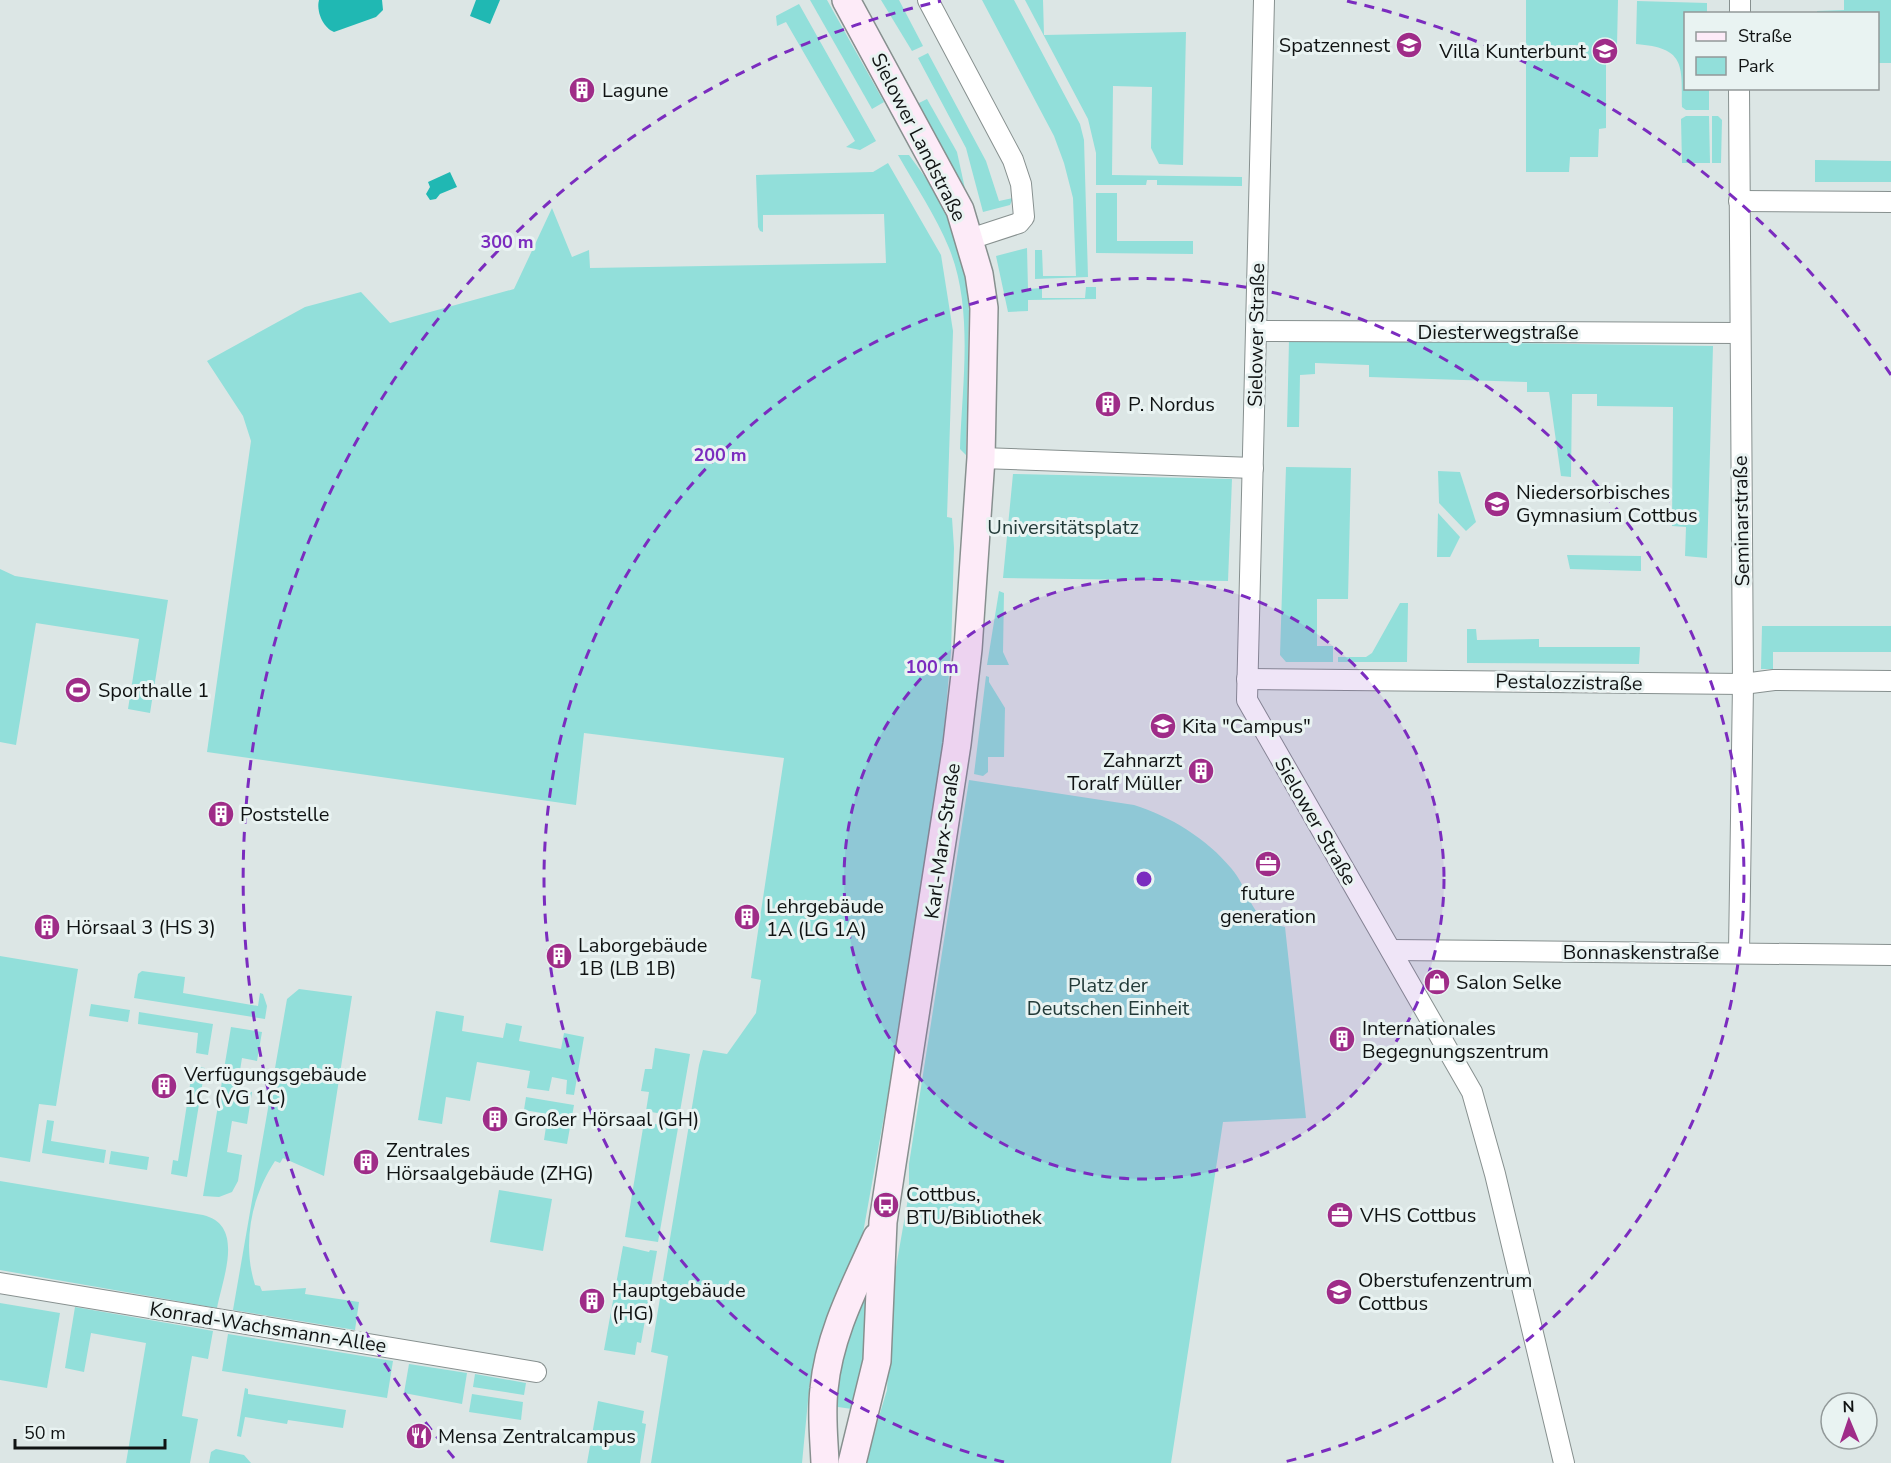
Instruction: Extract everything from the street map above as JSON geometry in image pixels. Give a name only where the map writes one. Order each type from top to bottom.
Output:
[{"type":"street","name":"Sielower Landstraße","points":[[846,0],[960,210],[970,239],[979,274],[984,308],[981,458]]},
{"type":"street","points":[[928,0],[1013,160],[1021,184],[1024,217],[1019,223],[970,239]]},
{"type":"street","name":"Sielower Straße","points":[[1264,0],[1247,700],[1477,1104],[1564,1463]]},
{"type":"street","name":"Seminarstraße","points":[[1739,90],[1743,684],[1739,953]]},
{"type":"street","points":[[1739,201],[1891,202]]},
{"type":"street","name":"Diesterwegstraße","points":[[1257,331],[1739,333]]},
{"type":"street","points":[[981,458],[1253,468]]},
{"type":"street","name":"Karl-Marx-Straße","points":[[852,1463],[877,1361],[883,1222],[957,744],[968,649],[981,458]]},
{"type":"street","name":"Pestalozzistraße","points":[[1247,679],[1743,684],[1774,680],[1891,681]]},
{"type":"street","name":"Bonnaskenstraße","points":[[1391,950],[1891,955]]},
{"type":"street","name":"Karl-Marx-Straße","points":[[825,1463],[824,1388],[831,1350],[844,1310],[883,1222]]},
{"type":"street","name":"Konrad-Wachsmann-Allee","points":[[0,1282],[536,1372]]},
{"type":"green space","points":[[810,0],[827,0],[884,102],[872,109]]},
{"type":"green space","points":[[881,0],[899,0],[923,46],[912,51]]},
{"type":"green space","points":[[982,0],[1014,0],[1080,124],[1084,140],[1088,277],[1035,279],[1035,250],[1042,250],[1043,276],[1076,276],[1073,198],[1054,136]]},
{"type":"green space","points":[[1025,0],[1043,0],[1044,35],[1186,32],[1183,165],[1159,164],[1151,148],[1152,87],[1113,86],[1112,175],[1242,177],[1242,186],[1157,185],[1157,180],[1147,180],[1146,185],[1096,185],[1096,153],[1088,119]]},
{"type":"green space","points":[[1526,0],[1618,0],[1617,46],[1606,46],[1606,128],[1599,129],[1598,157],[1570,157],[1569,172],[1526,172]]},
{"type":"green space","points":[[1844,0],[1891,0],[1891,63],[1879,63],[1879,12],[1817,12],[1844,10]]},
{"type":"green space","points":[[1637,1],[1707,3],[1707,12],[1684,12],[1684,90],[1709,90],[1709,110],[1686,110],[1682,107],[1680,69],[1672,54],[1664,49],[1636,44]]},
{"type":"green space","points":[[799,4],[876,141],[860,150],[846,147],[855,141],[786,22],[777,26],[776,16]]},
{"type":"green space","points":[[928,53],[986,161],[999,201],[1013,198],[1010,205],[983,212],[966,148],[918,58]]},
{"type":"green space","points":[[927,99],[957,152],[967,198],[917,104]]},
{"type":"green space","points":[[1686,116],[1709,116],[1710,163],[1682,163],[1681,119]]},
{"type":"green space","points":[[1712,116],[1718,116],[1722,120],[1721,163],[1712,163]]},
{"type":"green space","points":[[898,155],[909,155],[944,203],[965,270],[969,311],[966,455],[960,449],[965,347],[962,296],[957,272],[938,224]]},
{"type":"green space","points":[[1815,160],[1891,161],[1891,182],[1815,182]]},
{"type":"green space","points":[[888,163],[941,255],[953,331],[947,517],[952,518],[954,548],[951,652],[943,742],[890,1083],[863,1233],[825,1329],[810,1380],[802,1463],[651,1463],[668,1356],[651,1352],[699,1065],[703,1050],[727,1054],[756,1013],[761,980],[751,978],[784,758],[584,733],[576,805],[207,752],[251,441],[243,416],[207,361],[305,307],[361,292],[390,323],[514,289],[552,208],[572,257],[589,250],[590,268],[886,263],[884,214],[763,215],[763,232],[760,231],[756,175],[873,172]]},
{"type":"green space","points":[[1096,193],[1117,193],[1117,241],[1193,241],[1193,254],[1096,253]]},
{"type":"green space","points":[[1027,248],[1028,289],[1042,288],[1042,298],[1085,298],[1086,287],[1096,287],[1096,299],[1028,300],[1028,311],[1008,312],[996,256]]},
{"type":"green space","points":[[1289,340],[1713,346],[1707,558],[1685,556],[1686,527],[1672,526],[1673,407],[1597,406],[1597,394],[1572,394],[1571,477],[1561,476],[1549,392],[1527,392],[1527,382],[1369,377],[1369,365],[1315,363],[1315,374],[1300,375],[1299,427],[1287,427]]},
{"type":"green space","points":[[1286,467],[1351,468],[1348,599],[1317,599],[1317,646],[1333,646],[1333,662],[1286,662],[1280,655]]},
{"type":"green space","points":[[1438,471],[1460,472],[1476,522],[1466,531],[1439,503]]},
{"type":"green space","name":"Universitätsplatz","points":[[1013,474],[1232,479],[1228,581],[1003,578]]},
{"type":"green space","points":[[1438,513],[1460,537],[1450,557],[1437,557]]},
{"type":"green space","points":[[1567,555],[1641,556],[1641,571],[1570,569]]},
{"type":"green space","points":[[0,569],[15,576],[168,600],[150,713],[128,709],[139,639],[36,623],[16,745],[0,742]]},
{"type":"green space","points":[[999,591],[1004,593],[1003,652],[1009,665],[987,665]]},
{"type":"green space","points":[[1400,603],[1408,603],[1407,662],[1338,662],[1338,657],[1366,657],[1372,653]]},
{"type":"green space","points":[[1762,626],[1891,626],[1891,652],[1773,652],[1773,669],[1761,669]]},
{"type":"green space","points":[[1467,629],[1476,629],[1477,640],[1539,639],[1539,647],[1640,647],[1639,664],[1467,663]]},
{"type":"green space","points":[[986,676],[989,677],[989,682],[1005,708],[1004,757],[988,757],[988,772],[983,776],[974,774]]},
{"type":"green space","name":"Platz der Deutschen Einheit","points":[[969,780],[1134,805],[1161,815],[1211,847],[1238,877],[1257,912],[1263,918],[1285,927],[1306,1118],[1223,1122],[1171,1463],[865,1463],[887,1390],[892,1290],[909,1193],[909,1164]]},
{"type":"green space","points":[[0,956],[78,969],[56,1106],[39,1104],[30,1162],[0,1157]]},
{"type":"green space","points":[[142,971],[185,977],[183,993],[258,1006],[260,993],[263,994],[267,1006],[265,1019],[134,998],[138,974]]},
{"type":"green space","points":[[299,989],[352,996],[324,1176],[283,1158],[280,1163],[275,1161],[260,1190],[251,1221],[249,1253],[251,1269],[255,1285],[260,1286],[262,1291],[306,1288],[305,1294],[359,1302],[355,1330],[233,1310],[287,999]]},
{"type":"green space","points":[[91,1004],[130,1010],[128,1022],[89,1016]]},
{"type":"green space","points":[[436,1011],[464,1016],[462,1031],[503,1038],[506,1023],[522,1026],[519,1041],[561,1049],[564,1033],[584,1037],[574,1095],[566,1094],[567,1080],[552,1077],[549,1091],[527,1088],[530,1071],[477,1062],[470,1101],[446,1097],[442,1124],[418,1120]]},
{"type":"green space","points":[[139,1012],[213,1024],[208,1055],[196,1053],[198,1033],[138,1024]]},
{"type":"green space","points":[[231,1027],[262,1032],[257,1061],[242,1058],[237,1089],[252,1092],[247,1124],[232,1121],[227,1152],[242,1155],[238,1181],[232,1192],[219,1197],[203,1196]]},
{"type":"green space","points":[[655,1048],[690,1054],[679,1117],[646,1111],[649,1092],[641,1091],[645,1069],[652,1069]]},
{"type":"green space","points":[[193,1066],[205,1068],[187,1177],[171,1174],[173,1160],[178,1161]]},
{"type":"green space","points":[[526,1097],[574,1105],[567,1144],[544,1140],[548,1114],[524,1110]]},
{"type":"green space","points":[[47,1120],[54,1121],[51,1141],[106,1150],[104,1163],[42,1153]]},
{"type":"green space","points":[[644,1122],[678,1128],[658,1242],[625,1237]]},
{"type":"green space","points":[[111,1151],[149,1157],[147,1170],[109,1164]]},
{"type":"green space","points":[[0,1181],[203,1215],[216,1221],[224,1229],[228,1254],[217,1308],[0,1270]]},
{"type":"green space","points":[[499,1190],[552,1199],[543,1251],[490,1242]]},
{"type":"green space","points":[[623,1246],[649,1252],[650,1250],[657,1251],[641,1343],[637,1342],[635,1355],[604,1350]]},
{"type":"green space","points":[[864,1299],[869,1306],[859,1410],[831,1406],[857,1304]]},
{"type":"green space","points":[[0,1303],[60,1313],[47,1388],[0,1380]]},
{"type":"green space","points":[[75,1307],[213,1331],[208,1359],[192,1356],[182,1416],[198,1419],[190,1463],[126,1463],[146,1343],[91,1333],[84,1372],[65,1368]]},
{"type":"green space","points":[[228,1334],[393,1361],[387,1398],[222,1371]]},
{"type":"green space","points":[[409,1364],[467,1373],[462,1404],[404,1393]]},
{"type":"green space","points":[[475,1374],[526,1383],[524,1395],[473,1387]]},
{"type":"green space","points":[[245,1388],[248,1389],[248,1394],[346,1410],[343,1428],[288,1420],[287,1424],[245,1417],[241,1437],[237,1436]]},
{"type":"green space","points":[[472,1394],[523,1402],[521,1420],[469,1412]]},
{"type":"green space","points":[[598,1401],[644,1411],[642,1423],[646,1424],[640,1463],[587,1463]]},
{"type":"green space","points":[[216,1449],[244,1455],[251,1463],[209,1463],[211,1452]]},
{"type":"shaded area","points":[[319,0],[382,0],[383,10],[376,17],[334,32],[321,19]]},
{"type":"shaded area","points":[[476,0],[500,0],[490,24],[470,16]]},
{"type":"shaded area","points":[[450,172],[457,187],[430,200],[426,194],[430,187],[428,182]]},
{"type":"place","name":"Spatzennest","points":[[1409,45]]},
{"type":"place","name":"Villa Kunterbunt","points":[[1605,51]]},
{"type":"place","name":"Lagune","points":[[582,90]]},
{"type":"place","name":"P. Nordus","points":[[1108,404]]},
{"type":"place","name":"Niedersorbisches Gymnasium Cottbus","points":[[1497,504]]},
{"type":"place","name":"Sporthalle 1","points":[[78,690]]},
{"type":"place","name":"Kita \"Campus\"","points":[[1163,726]]},
{"type":"place","name":"Zahnarzt Toralf Müller","points":[[1201,771]]},
{"type":"place","name":"Poststelle","points":[[221,814]]},
{"type":"place","name":"future generation","points":[[1268,864]]},
{"type":"place","name":"Lehrgebäude 1A (LG 1A)","points":[[747,917]]},
{"type":"place","name":"Hörsaal 3 (HS 3)","points":[[47,927]]},
{"type":"place","name":"Laborgebäude 1B (LB 1B)","points":[[559,956]]},
{"type":"place","name":"Salon Selke","points":[[1437,982]]},
{"type":"place","name":"Internationales Begegnungszentrum","points":[[1342,1039]]},
{"type":"place","name":"Verfügungsgebäude 1C (VG 1C)","points":[[164,1086]]},
{"type":"place","name":"Großer Hörsaal (GH)","points":[[495,1119]]},
{"type":"place","name":"Zentrales Hörsaalgebäude (ZHG)","points":[[366,1162]]},
{"type":"place","name":"Cottbus, BTU/Bibliothek","points":[[886,1205]]},
{"type":"place","name":"VHS Cottbus","points":[[1340,1215]]},
{"type":"place","name":"Oberstufenzentrum Cottbus","points":[[1339,1292]]},
{"type":"place","name":"Hauptgebäude (HG)","points":[[592,1301]]},
{"type":"place","name":"Mensa Zentralcampus","points":[[419,1436]]}]
